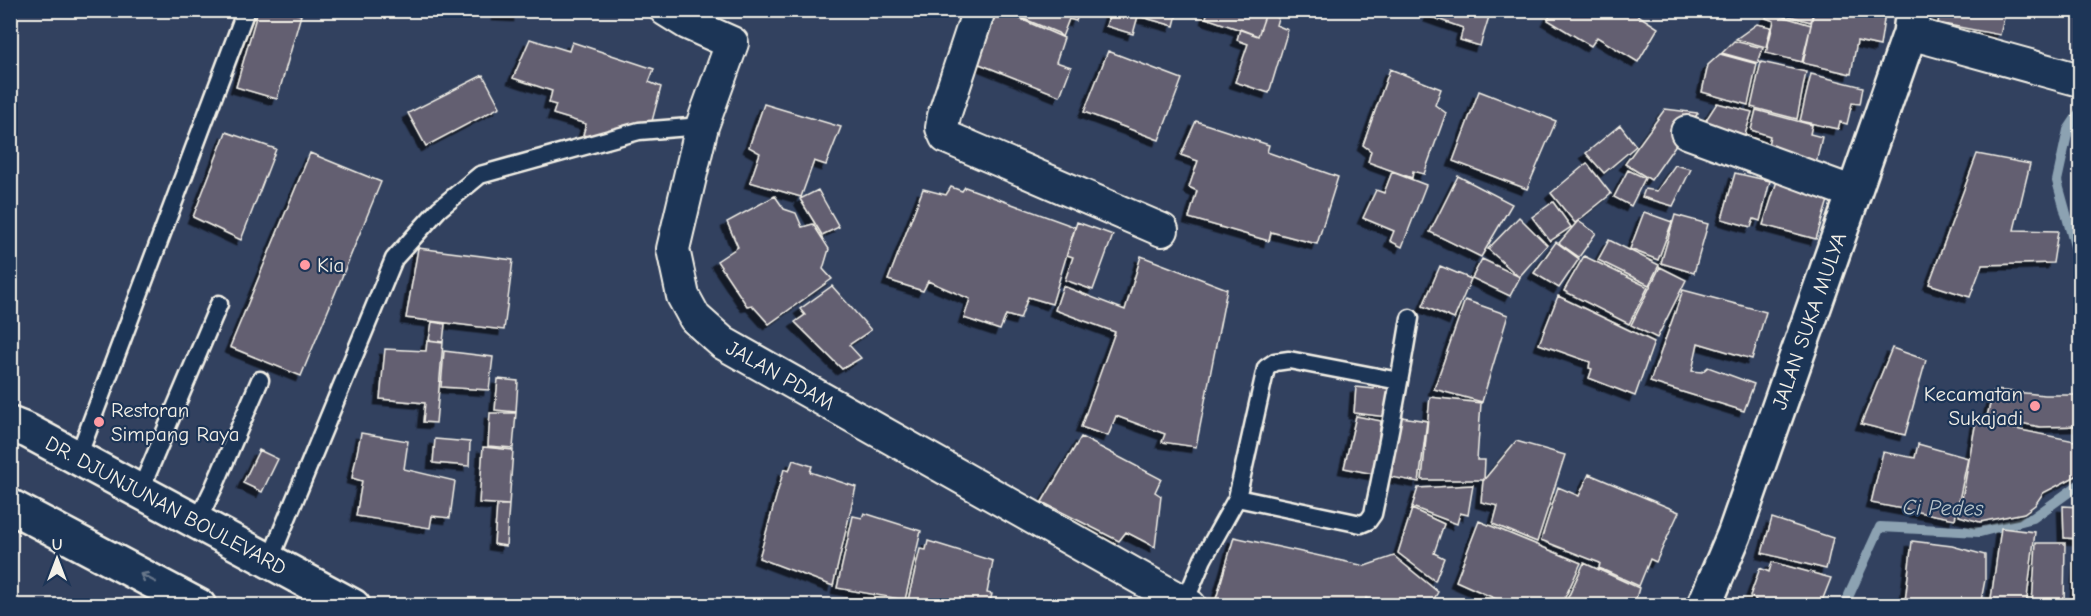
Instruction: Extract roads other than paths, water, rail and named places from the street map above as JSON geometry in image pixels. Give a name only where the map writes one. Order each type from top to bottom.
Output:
[{"type":"main road","name":"JALAN SUKA MULYA","points":[[1704,606],[1734,536],[1911,22]]},
{"type":"main road","name":"DR. DJUNJUNAN BOULEVARD","points":[[10,424],[78,457],[353,606]]},
{"type":"main road","points":[[10,506],[199,606]]},
{"type":"street","name":"JALAN PDAM","points":[[666,10],[687,23],[732,43],[702,126],[673,249],[683,296],[695,318],[723,343],[1188,604]]},
{"type":"street","points":[[979,10],[944,116],[942,128],[946,137],[1162,230]]},
{"type":"street","name":"JALAN SUKA MULYA","points":[[1911,22],[2077,79]]},
{"type":"street","points":[[1687,132],[1854,193]]},
{"type":"lane","points":[[78,457],[246,10]]},
{"type":"lane","points":[[269,562],[394,259],[440,209],[480,175],[639,131],[702,126]]},
{"type":"lane","points":[[140,491],[219,304]]},
{"type":"lane","points":[[1237,498],[1361,524],[1368,521],[1373,514],[1385,458],[1410,318]]},
{"type":"lane","name":"JALAN PDAM","points":[[1188,604],[1203,559],[1237,498],[1266,368],[1275,362],[1289,360],[1399,381]]},
{"type":"lane","points":[[197,522],[260,380]]},
{"type":"waterway","name":"Ci Pedes","points":[[2080,112],[2068,130],[2057,181],[2080,264]]},
{"type":"waterway","name":"Ci Pedes","points":[[1844,606],[1880,527],[1980,532],[2033,518],[2080,484]]},
{"type":"place","name":"Kia","points":[[305,265]]},
{"type":"place","name":"Kecamatan Sukajadi","points":[[2035,406]]},
{"type":"place","name":"Restoran Simpang Raya","points":[[99,422]]}]
